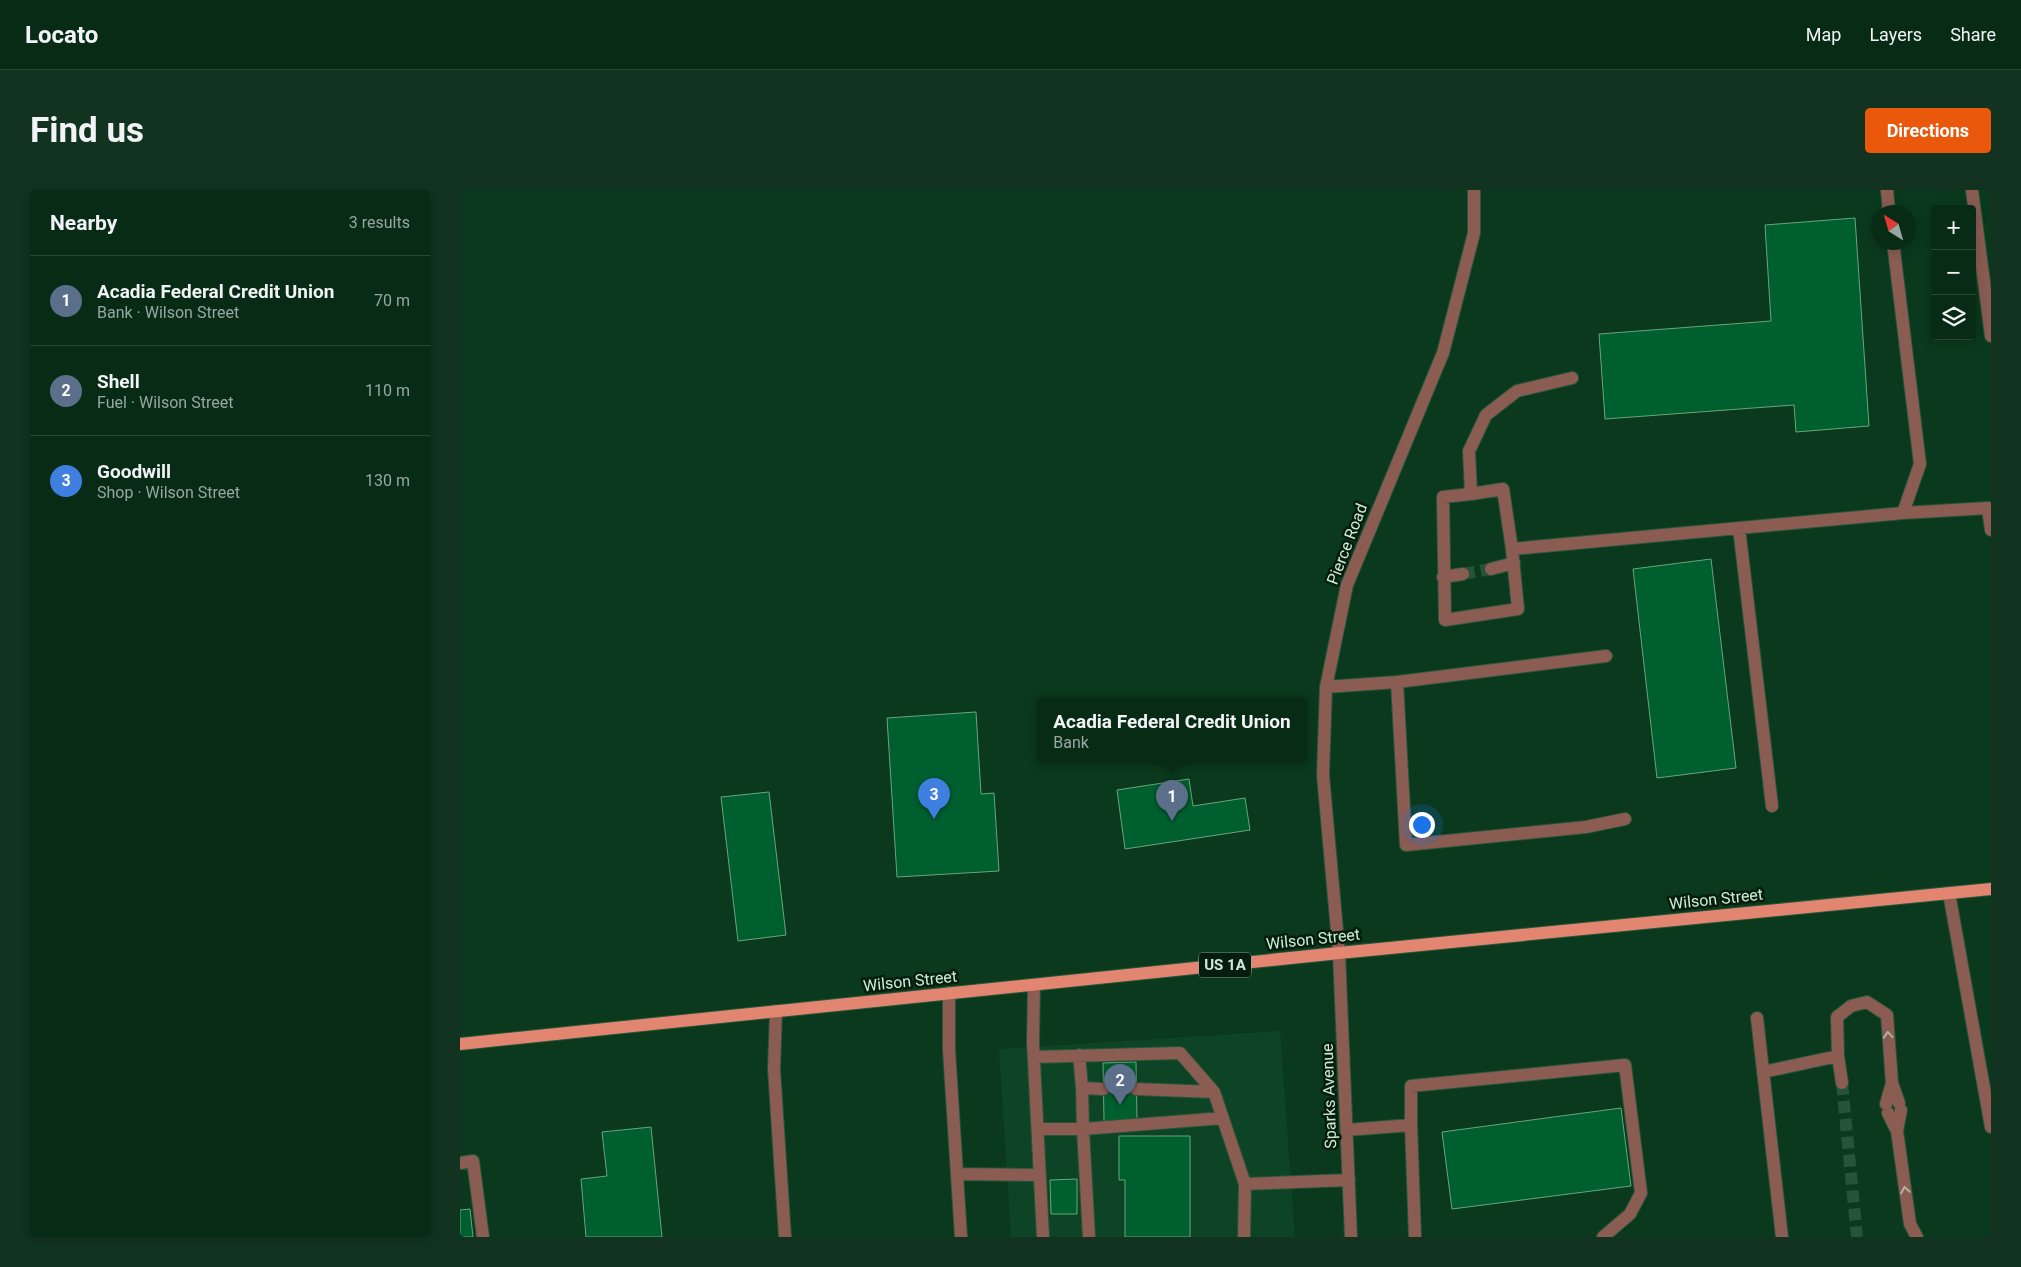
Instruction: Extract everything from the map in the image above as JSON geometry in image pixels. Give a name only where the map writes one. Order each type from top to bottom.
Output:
[{"type":"main road","name":"Wilson Street","points":[[460,1044],[1339,953],[1991,889]]},
{"type":"street","name":"Pierce Road","points":[[1339,953],[1323,775],[1326,687],[1347,585],[1442,353],[1474,232],[1474,190]]},
{"type":"street","points":[[1887,190],[1888,205]]},
{"type":"street","points":[[1972,190],[1985,254],[1991,336]]},
{"type":"street","points":[[1894,250],[1920,464],[1903,513]]},
{"type":"street","points":[[1471,494],[1469,451],[1486,415],[1516,391],[1572,378]]},
{"type":"street","points":[[1503,489],[1512,549],[1518,609],[1444,620],[1443,497],[1503,489]]},
{"type":"street","points":[[1512,549],[1990,506],[1991,530]]},
{"type":"street","points":[[1740,528],[1772,806]]},
{"type":"street","points":[[1490,569],[1514,563]]},
{"type":"street","points":[[1443,576],[1463,574]]},
{"type":"street","points":[[1326,687],[1397,682],[1606,656]]},
{"type":"street","points":[[1397,682],[1406,845],[1586,827],[1625,819]]},
{"type":"street","points":[[1949,893],[1991,1127]]},
{"type":"street","name":"Sparks Avenue","points":[[1339,953],[1352,1237]]},
{"type":"street","points":[[1034,985],[1034,1057],[1043,1237]]},
{"type":"street","points":[[949,993],[949,1050],[961,1237]]},
{"type":"street","points":[[1842,1083],[1838,1056],[1838,1017],[1852,1006],[1867,1002],[1887,1015],[1896,1131],[1910,1224],[1917,1237]]},
{"type":"street","points":[[776,1011],[774,1069],[785,1237]]},
{"type":"street","points":[[1757,1018],[1782,1237]]},
{"type":"street","points":[[1034,1057],[1180,1053],[1214,1092],[1245,1184],[1244,1237]]},
{"type":"street","points":[[1079,1056],[1088,1237]]},
{"type":"street","points":[[1763,1072],[1838,1056]]},
{"type":"street","points":[[1414,1237],[1410,1125],[1411,1086],[1625,1064],[1641,1193],[1630,1214],[1603,1237]]},
{"type":"street","points":[[1082,1088],[1103,1089]]},
{"type":"street","points":[[1136,1088],[1214,1092]]},
{"type":"street","points":[[1038,1129],[1083,1129],[1223,1118]]},
{"type":"street","points":[[1347,1130],[1410,1125]]},
{"type":"street","points":[[460,1163],[473,1161],[483,1237]]},
{"type":"street","points":[[957,1174],[1040,1175]]},
{"type":"street","points":[[1245,1184],[1349,1180]]},
{"type":"shaded area","points":[[1280,1031],[1295,1237],[1011,1237],[999,1049]]},
{"type":"building","points":[[1855,218],[1869,426],[1796,432],[1794,405],[1605,419],[1599,334],[1771,321],[1765,225]]},
{"type":"building","points":[[1711,559],[1736,768],[1657,778],[1633,569]]},
{"type":"building","points":[[976,712],[981,794],[994,793],[999,871],[897,877],[887,718]]},
{"type":"building","points":[[1189,779],[1193,806],[1245,798],[1250,830],[1125,849],[1117,790]]},
{"type":"building","points":[[769,792],[786,935],[738,941],[721,797]]},
{"type":"building","points":[[1136,1062],[1137,1120],[1104,1121],[1103,1063]]},
{"type":"building","points":[[1621,1108],[1631,1186],[1452,1209],[1442,1132]]},
{"type":"building","points":[[651,1127],[662,1237],[586,1237],[581,1179],[607,1176],[602,1132]]},
{"type":"building","points":[[1119,1136],[1190,1136],[1190,1237],[1125,1237],[1125,1180],[1119,1180]]},
{"type":"building","points":[[1077,1179],[1077,1214],[1051,1214],[1050,1180]]},
{"type":"building","points":[[470,1209],[473,1237],[460,1237],[460,1210]]},
{"type":"tunnel","points":[[1463,574],[1491,569]]},
{"type":"tunnel","points":[[1842,1083],[1857,1237]]},
{"type":"tunnel","points":[[1103,1089],[1136,1089]]},
{"type":"place","name":"Goodwill","points":[[934,819]]},
{"type":"place","name":"Acadia Federal Credit Union","points":[[1172,821]]},
{"type":"place","name":"Shell","points":[[1120,1105]]}]
